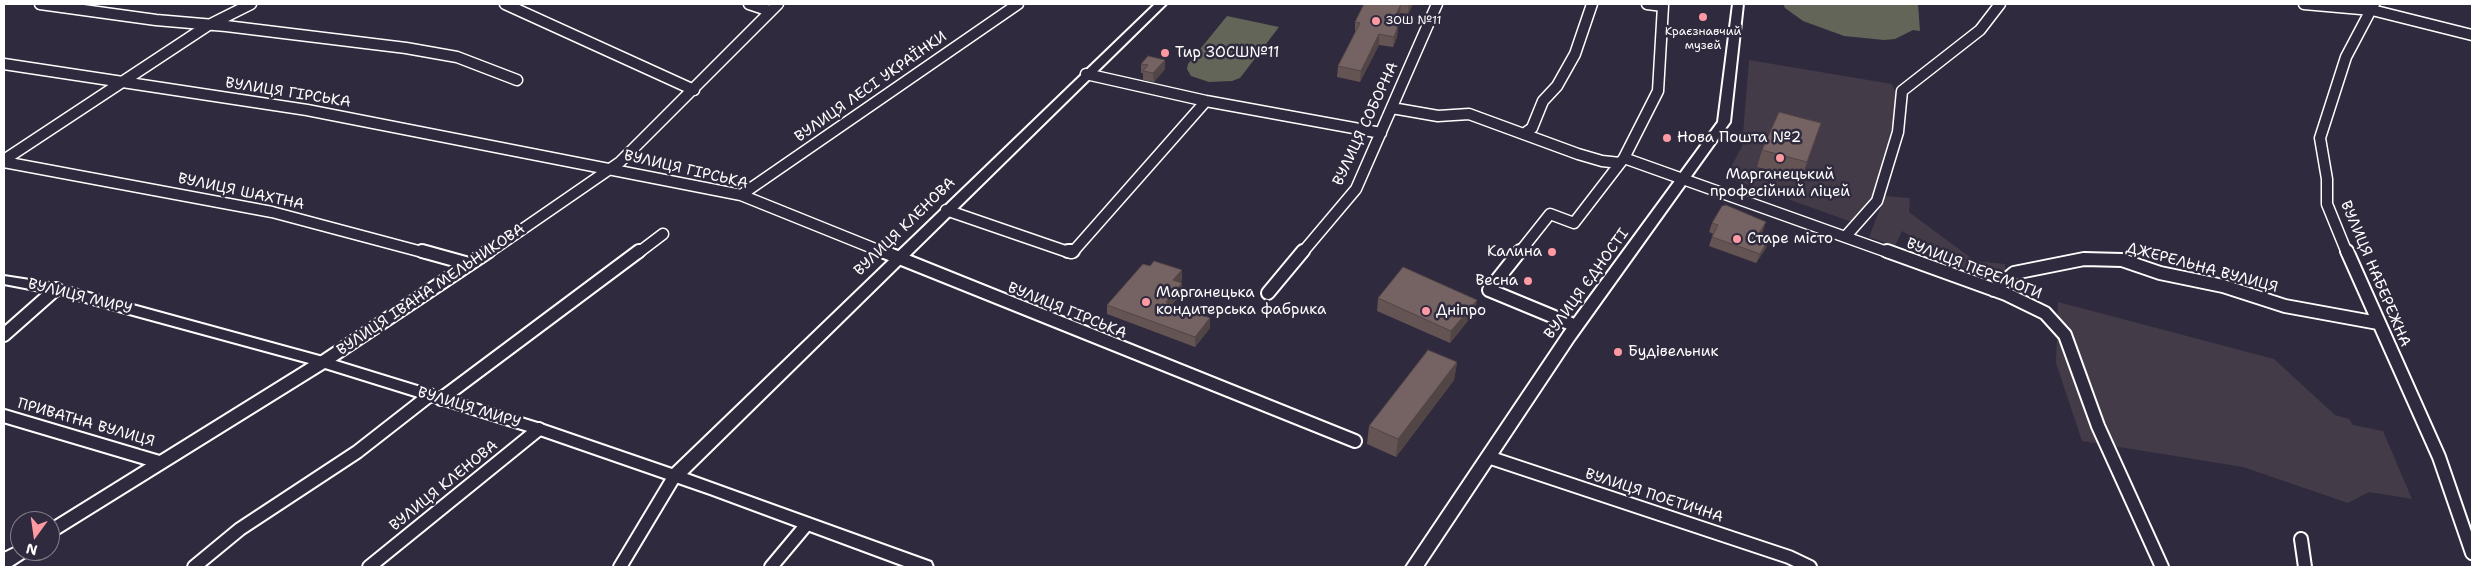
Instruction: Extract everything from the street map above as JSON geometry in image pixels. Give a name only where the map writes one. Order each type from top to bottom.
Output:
[{"type":"street","points":[[40,4],[207,26],[226,26],[406,48],[457,57],[518,80]]},
{"type":"street","points":[[4,161],[120,82],[207,26],[251,4]]},
{"type":"street","points":[[505,4],[694,90]]},
{"type":"street","points":[[749,4],[774,8]]},
{"type":"street","name":"ВУЛИЦЯ ЛЕСІ УКРАЇНКИ","points":[[740,195],[1018,4]]},
{"type":"street","name":"ВУЛИЦЯ КЛЕНОВА","points":[[674,477],[1086,74],[1161,4]]},
{"type":"street","name":"ВУЛИЦЯ СОБОРНА","points":[[1268,293],[1356,189],[1437,4]]},
{"type":"street","points":[[1525,133],[1532,128],[1543,101],[1557,86],[1575,54],[1592,4]]},
{"type":"street","points":[[1576,326],[1489,290],[1550,214],[1574,223],[1622,160],[1658,91],[1663,6],[1646,4]]},
{"type":"street","name":"ВУЛИЦЯ ЄДНОСТІ","points":[[1414,567],[1576,326],[1724,122],[1738,4]]},
{"type":"street","points":[[1846,236],[1876,201],[1898,132],[1902,91],[1980,30],[2000,4]]},
{"type":"street","points":[[2304,4],[2373,7],[2472,36]]},
{"type":"street","name":"ВУЛИЦЯ НАБЕРЕЖНА","points":[[2373,7],[2346,57],[2320,138],[2327,180],[2327,204],[2378,323],[2439,457],[2472,553]]},
{"type":"street","name":"ВУЛИЦЯ ІВАНА МЕЛЬНИКОВА","points":[[60,526],[159,462],[323,362],[551,211],[611,168],[638,146],[774,8]]},
{"type":"street","name":"ВУЛИЦЯ ГІРСЬКА","points":[[4,64],[306,110],[611,168],[740,195],[1355,441]]},
{"type":"street","points":[[1086,74],[1206,101],[1381,133]]},
{"type":"street","points":[[946,210],[1072,253],[1206,101]]},
{"type":"street","name":"ВУЛИЦЯ ПЕРЕМОГИ","points":[[1392,108],[1438,116],[1469,114],[1578,154],[1602,161],[1622,160],[1846,236],[1994,290],[2045,313],[2065,335],[2098,426],[2164,567]]},
{"type":"street","name":"ВУЛИЦЯ ШАХТНА","points":[[4,161],[272,212],[469,264]]},
{"type":"street","points":[[194,567],[240,529],[435,397],[663,234]]},
{"type":"street","name":"ДЖЕРЕЛЬНА ВУЛИЦЯ","points":[[1994,290],[2014,274],[2084,259],[2122,260],[2160,273],[2223,286],[2285,306],[2378,323]]},
{"type":"street","name":"ВУЛИЦЯ МИРУ","points":[[4,280],[56,289],[323,362],[540,429],[926,567]]},
{"type":"street","points":[[4,335],[56,289]]},
{"type":"street","name":"ПРИВАТНА ВУЛИЦЯ","points":[[4,416],[159,462]]},
{"type":"street","name":"ВУЛИЦЯ КЛЕНОВА","points":[[369,567],[540,429]]},
{"type":"street","name":"ВУЛИЦЯ ПОЕТИЧНА","points":[[1488,457],[1789,557],[1810,567]]},
{"type":"street","points":[[620,567],[674,477]]},
{"type":"street","points":[[771,567],[807,524]]},
{"type":"street","points":[[2301,539],[2305,567]]},
{"type":"shaded area","points":[[1749,60],[1892,84],[1900,106],[1875,196],[1852,222],[1726,177],[1742,146]]},
{"type":"shaded area","points":[[1885,196],[1910,198],[1909,212],[1975,261],[2005,264],[2005,287],[1989,283],[1902,231],[1895,246],[1869,237]]},
{"type":"shaded area","points":[[2058,302],[2274,359],[2335,415],[2349,419],[2353,425],[2383,431],[2412,499],[2369,492],[2348,503],[2243,467],[2082,441],[2056,363]]},
{"type":"green space","points":[[1783,4],[1918,4],[1920,31],[1913,30],[1895,39],[1884,40],[1844,36],[1803,21],[1785,8]]},
{"type":"green space","points":[[1227,16],[1279,27],[1240,78],[1232,81],[1209,82],[1191,76],[1187,69],[1188,64]]},
{"type":"building","points":[[1364,4],[1401,4],[1391,25],[1398,26],[1394,37],[1379,34],[1361,71],[1338,66],[1360,23],[1355,22]]},
{"type":"building","points":[[1148,56],[1165,60],[1153,73],[1143,71],[1148,65],[1141,64]]},
{"type":"building","points":[[1779,112],[1821,123],[1807,162],[1762,150]]},
{"type":"building","name":"Старе місто","points":[[1726,205],[1766,222],[1758,235],[1769,239],[1760,254],[1712,237],[1718,225],[1712,223],[1722,206]]},
{"type":"building","name":"Марганецька кондитерська фабрика","points":[[1154,261],[1182,270],[1173,280],[1182,283],[1166,302],[1210,318],[1195,337],[1107,305],[1143,264],[1150,266]]},
{"type":"building","name":"Дніпро","points":[[1403,267],[1477,300],[1451,331],[1378,298]]},
{"type":"building","points":[[1428,350],[1457,362],[1398,439],[1369,426]]},
{"type":"place","name":"Краєзнавчий музей","points":[[1703,17]]},
{"type":"place","name":"ЗОШ №11","points":[[1376,21]]},
{"type":"place","name":"Тир ЗОСШ№11","points":[[1165,53]]},
{"type":"place","name":"Нова Пошта №2","points":[[1667,138]]},
{"type":"place","name":"Марганецький професійний ліцей","points":[[1780,158]]},
{"type":"place","name":"Старе місто","points":[[1737,239]]},
{"type":"place","name":"Калина","points":[[1552,252]]},
{"type":"place","name":"Весна","points":[[1528,281]]},
{"type":"place","name":"Марганецька кондитерська фабрика","points":[[1146,302]]},
{"type":"place","name":"Дніпро","points":[[1426,311]]},
{"type":"place","name":"Будівельник","points":[[1618,352]]}]
